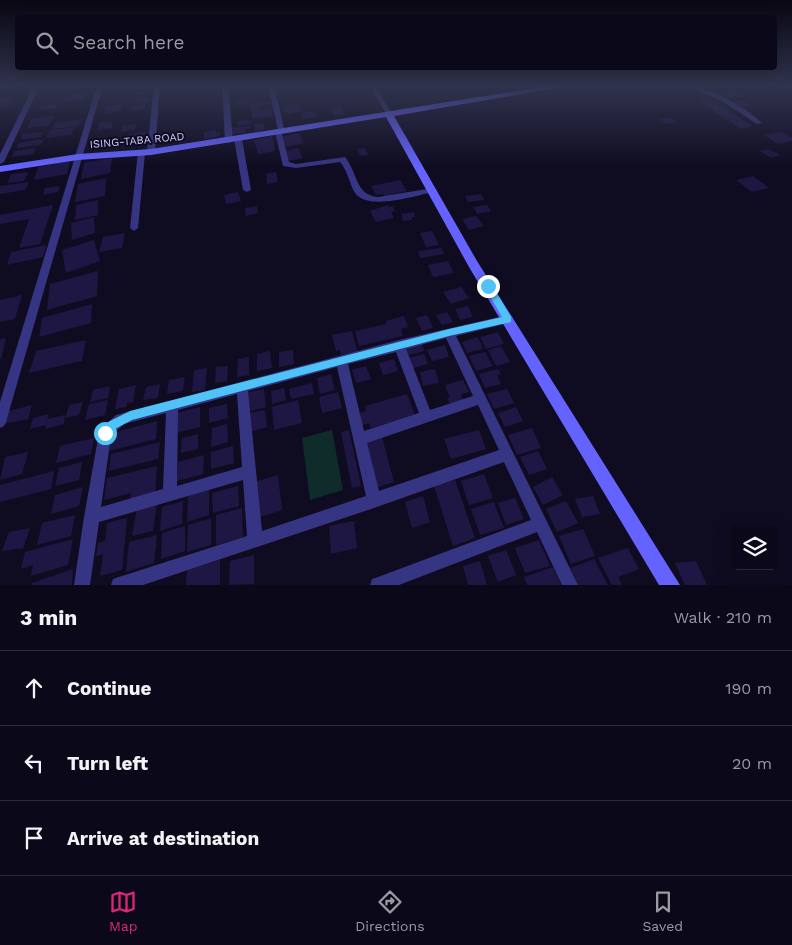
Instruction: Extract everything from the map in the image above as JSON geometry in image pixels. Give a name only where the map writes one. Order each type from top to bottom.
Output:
[{"type":"street","points":[[0,162],[25,112]]},
{"type":"street","points":[[0,422],[2,406],[92,112]]},
{"type":"street","points":[[151,152],[155,112]]},
{"type":"street","points":[[229,112],[246,190]]},
{"type":"street","points":[[277,112],[286,164],[296,166],[342,159],[348,166],[359,193],[368,199],[378,200],[433,190]]},
{"type":"street","name":"ISING-TABA ROAD","points":[[0,168],[78,157],[151,152],[400,112]]},
{"type":"street","points":[[743,112],[759,123]]},
{"type":"street","points":[[389,114],[474,264],[670,585]]},
{"type":"street","points":[[134,228],[140,153]]},
{"type":"street","points":[[82,585],[105,433],[120,419],[449,332],[508,319]]},
{"type":"street","points":[[449,332],[570,585]]},
{"type":"street","points":[[399,346],[427,417]]},
{"type":"street","points":[[341,361],[374,501]]},
{"type":"street","points":[[242,386],[254,541]]},
{"type":"street","points":[[359,439],[480,399]]},
{"type":"street","points":[[170,495],[172,405]]},
{"type":"street","points":[[119,585],[374,501],[507,454]]},
{"type":"street","points":[[91,517],[249,472]]},
{"type":"street","points":[[378,585],[540,524]]},
{"type":"green space","points":[[332,430],[343,490],[310,500],[302,438]]},
{"type":"building","points":[[252,112],[272,112],[273,117],[252,118]]},
{"type":"building","points":[[315,112],[317,117],[302,119],[301,113]]},
{"type":"building","points":[[332,112],[344,112],[345,114],[334,116]]},
{"type":"building","points":[[716,112],[731,112],[753,126],[741,129]]},
{"type":"building","points":[[54,116],[49,126],[27,128],[32,119]]},
{"type":"building","points":[[671,118],[677,122],[666,124],[660,119]]},
{"type":"building","points":[[82,119],[79,126],[52,129],[55,123]]},
{"type":"building","points":[[251,120],[251,124],[238,126],[237,121]]},
{"type":"building","points":[[109,121],[109,123],[113,123],[112,128],[97,130],[99,123]]},
{"type":"building","points":[[263,123],[265,130],[255,132],[254,124]]},
{"type":"building","points":[[136,124],[135,130],[120,132],[122,126]]},
{"type":"building","points":[[250,126],[251,128],[245,129],[245,133],[232,134],[232,128]]},
{"type":"building","points":[[78,127],[73,130],[71,135],[46,138],[50,130]]},
{"type":"building","points":[[216,130],[216,133],[220,132],[220,136],[204,139],[204,132]]},
{"type":"building","points":[[146,131],[145,135],[139,135],[137,140],[121,142],[123,136]]},
{"type":"building","points":[[43,132],[41,137],[20,139],[23,134]]},
{"type":"building","points":[[781,132],[792,138],[792,141],[778,144],[764,135]]},
{"type":"building","points":[[299,133],[304,143],[286,147],[282,137]]},
{"type":"building","points":[[272,136],[275,151],[258,154],[254,140]]},
{"type":"building","points":[[44,139],[41,145],[16,148],[19,143]]},
{"type":"building","points":[[36,148],[33,154],[11,157],[15,151]]},
{"type":"building","points":[[298,148],[303,158],[289,161],[285,151]]},
{"type":"building","points":[[365,148],[368,155],[360,156],[357,149]]},
{"type":"building","points":[[768,149],[780,155],[771,158],[760,151]]},
{"type":"building","points":[[112,158],[110,173],[81,179],[84,163]]},
{"type":"building","points":[[70,161],[67,174],[34,180],[38,167]]},
{"type":"building","points":[[29,172],[24,181],[7,183],[11,174]]},
{"type":"building","points":[[276,172],[278,182],[267,184],[266,174]]},
{"type":"building","points":[[753,176],[769,188],[752,192],[736,180]]},
{"type":"building","points":[[106,178],[105,196],[75,202],[78,184]]},
{"type":"building","points":[[400,180],[407,191],[384,196],[383,194],[376,195],[371,186]]},
{"type":"building","points":[[29,182],[25,190],[0,194],[0,186]]},
{"type":"building","points":[[60,186],[58,192],[43,195],[45,188]]},
{"type":"building","points":[[238,192],[241,201],[226,204],[224,195]]},
{"type":"building","points":[[481,194],[484,200],[468,202],[465,196]]},
{"type":"building","points":[[98,200],[98,215],[75,220],[76,205]]},
{"type":"building","points":[[53,205],[40,244],[19,248],[29,219],[0,224],[0,215]]},
{"type":"building","points":[[388,205],[389,207],[393,206],[395,211],[391,212],[394,218],[376,222],[370,211]]},
{"type":"building","points":[[487,205],[491,211],[477,214],[473,207]]},
{"type":"building","points":[[257,206],[258,213],[246,216],[245,208]]},
{"type":"building","points":[[414,212],[415,217],[412,217],[412,220],[403,221],[401,214]]},
{"type":"building","points":[[476,216],[484,226],[469,230],[462,219]]},
{"type":"building","points":[[94,217],[95,233],[72,240],[71,223]]},
{"type":"building","points":[[432,231],[439,245],[426,247],[420,233]]},
{"type":"building","points":[[125,233],[122,248],[99,252],[103,237]]},
{"type":"building","points":[[94,240],[100,261],[66,273],[62,250]]},
{"type":"building","points":[[46,245],[43,257],[7,265],[11,252]]},
{"type":"building","points":[[442,248],[444,254],[420,258],[418,251]]},
{"type":"building","points":[[448,261],[454,273],[433,277],[428,265]]},
{"type":"building","points":[[98,271],[97,296],[47,310],[50,284]]},
{"type":"building","points":[[461,287],[469,298],[451,304],[443,292]]},
{"type":"building","points":[[22,295],[15,319],[0,322],[0,300]]},
{"type":"building","points":[[92,304],[91,323],[39,337],[42,318]]},
{"type":"building","points":[[468,306],[473,317],[460,320],[455,309]]},
{"type":"building","points":[[447,312],[453,322],[442,325],[436,315]]},
{"type":"building","points":[[427,315],[433,328],[422,331],[416,318]]},
{"type":"building","points":[[404,316],[408,327],[401,329],[403,336],[359,346],[355,331],[386,324],[386,321]]},
{"type":"building","points":[[352,331],[357,351],[341,355],[340,350],[336,351],[332,335]]},
{"type":"building","points":[[498,332],[504,344],[486,349],[480,337]]},
{"type":"building","points":[[478,337],[483,349],[467,353],[462,342]]},
{"type":"building","points":[[6,338],[1,359],[0,359],[0,339]]},
{"type":"building","points":[[86,340],[82,361],[29,373],[36,351]]},
{"type":"building","points":[[422,344],[424,351],[407,356],[405,348]]},
{"type":"building","points":[[445,345],[449,357],[432,361],[427,350]]},
{"type":"building","points":[[501,346],[510,362],[496,366],[488,350]]},
{"type":"building","points":[[293,350],[294,364],[279,367],[279,352]]},
{"type":"building","points":[[270,351],[272,368],[257,371],[257,354]]},
{"type":"building","points":[[485,352],[493,366],[476,371],[469,356]]},
{"type":"building","points":[[424,354],[428,364],[410,369],[407,358]]},
{"type":"building","points":[[249,357],[249,375],[237,377],[238,359]]},
{"type":"building","points":[[394,359],[398,371],[383,375],[379,363]]},
{"type":"building","points":[[228,366],[227,381],[215,383],[216,367]]},
{"type":"building","points":[[366,366],[371,379],[356,383],[352,370]]},
{"type":"building","points":[[207,368],[205,390],[192,392],[194,370]]},
{"type":"building","points":[[435,369],[439,383],[423,386],[420,372]]},
{"type":"building","points":[[498,369],[501,374],[497,375],[501,384],[485,388],[479,374]]},
{"type":"building","points":[[331,374],[335,390],[320,394],[317,378]]},
{"type":"building","points":[[185,377],[183,391],[167,394],[169,380]]},
{"type":"building","points":[[463,380],[469,392],[461,394],[464,402],[451,406],[447,398],[450,397],[445,385]]},
{"type":"building","points":[[312,383],[314,394],[291,399],[289,389]]},
{"type":"building","points":[[160,384],[158,398],[143,400],[146,387]]},
{"type":"building","points":[[136,385],[133,402],[127,403],[127,407],[115,409],[119,389]]},
{"type":"building","points":[[110,386],[108,398],[90,402],[93,390]]},
{"type":"building","points":[[284,388],[286,400],[272,404],[271,391]]},
{"type":"building","points":[[264,389],[266,407],[246,412],[245,393]]},
{"type":"building","points":[[507,389],[514,403],[494,409],[487,394]]},
{"type":"building","points":[[338,392],[342,408],[322,413],[319,397]]},
{"type":"building","points":[[407,394],[415,415],[371,428],[369,423],[358,427],[355,414],[366,411],[365,406]]},
{"type":"building","points":[[108,400],[105,415],[85,420],[89,404]]},
{"type":"building","points":[[298,400],[302,423],[274,430],[272,407]]},
{"type":"building","points":[[83,402],[79,415],[65,418],[69,405]]},
{"type":"building","points":[[227,404],[228,418],[209,423],[209,408]]},
{"type":"building","points":[[32,405],[28,419],[4,424],[9,411]]},
{"type":"building","points":[[200,407],[200,427],[175,433],[177,413]]},
{"type":"building","points":[[516,407],[523,421],[505,427],[498,413]]},
{"type":"building","points":[[265,410],[267,427],[250,432],[249,413]]},
{"type":"building","points":[[49,414],[47,419],[65,415],[64,424],[45,429],[46,425],[30,429],[33,418]]},
{"type":"building","points":[[157,421],[156,439],[109,451],[112,433]]},
{"type":"building","points":[[227,424],[228,442],[211,447],[212,428]]},
{"type":"building","points":[[532,428],[541,448],[517,455],[508,435]]},
{"type":"building","points":[[349,430],[361,486],[352,488],[341,432]]},
{"type":"building","points":[[479,430],[486,449],[451,459],[444,439]]},
{"type":"building","points":[[198,434],[198,449],[181,453],[182,438]]},
{"type":"building","points":[[382,437],[394,482],[376,488],[365,442]]},
{"type":"building","points":[[94,438],[91,454],[56,463],[60,446]]},
{"type":"building","points":[[160,442],[158,459],[109,471],[111,454]]},
{"type":"building","points":[[233,446],[234,463],[211,469],[211,452]]},
{"type":"building","points":[[538,451],[547,469],[529,475],[520,457]]},
{"type":"building","points":[[28,452],[22,474],[0,480],[5,457]]},
{"type":"building","points":[[204,455],[203,474],[177,481],[178,462]]},
{"type":"building","points":[[82,462],[79,480],[55,486],[59,468]]},
{"type":"building","points":[[157,466],[155,494],[130,501],[131,493],[104,500],[107,478]]},
{"type":"building","points":[[54,471],[51,489],[0,502],[0,485]]},
{"type":"building","points":[[484,474],[493,498],[469,505],[461,481]]},
{"type":"building","points":[[278,475],[282,510],[257,518],[254,482]]},
{"type":"building","points":[[552,477],[563,495],[543,505],[533,487]]},
{"type":"building","points":[[455,480],[475,538],[453,546],[434,486]]},
{"type":"building","points":[[238,486],[239,506],[213,513],[212,493]]},
{"type":"building","points":[[83,487],[79,506],[51,514],[55,495]]},
{"type":"building","points":[[209,489],[209,515],[187,522],[188,495]]},
{"type":"building","points":[[423,496],[430,522],[412,528],[405,502]]},
{"type":"building","points":[[593,496],[600,514],[582,517],[575,499]]},
{"type":"building","points":[[515,498],[524,519],[506,525],[498,503]]},
{"type":"building","points":[[183,501],[182,524],[160,531],[162,507]]},
{"type":"building","points":[[566,501],[578,523],[557,532],[546,509]]},
{"type":"building","points":[[494,502],[504,528],[480,535],[471,509]]},
{"type":"building","points":[[157,504],[153,531],[132,536],[137,508]]},
{"type":"building","points":[[242,508],[243,537],[216,545],[216,515]]},
{"type":"building","points":[[75,515],[71,536],[37,545],[42,523]]},
{"type":"building","points":[[127,518],[122,570],[100,576],[103,554],[96,556],[98,543],[105,541],[107,523]]},
{"type":"building","points":[[211,518],[211,545],[187,552],[188,525]]},
{"type":"building","points":[[354,521],[357,548],[331,554],[329,526]]},
{"type":"building","points":[[185,526],[185,551],[161,559],[162,533]]},
{"type":"building","points":[[30,528],[23,548],[2,551],[9,532]]},
{"type":"building","points":[[583,529],[595,556],[571,564],[559,536]]},
{"type":"building","points":[[157,535],[154,563],[126,572],[129,542]]},
{"type":"building","points":[[73,539],[68,565],[31,576],[33,565],[21,569],[25,552]]},
{"type":"building","points":[[539,540],[550,566],[525,573],[515,548]]},
{"type":"building","points":[[628,548],[639,569],[618,577],[622,585],[612,585],[598,558]]},
{"type":"building","points":[[506,550],[516,575],[498,582],[488,556]]},
{"type":"building","points":[[254,555],[254,584],[229,585],[230,561]]},
{"type":"building","points":[[594,559],[608,585],[578,585],[570,568]]},
{"type":"building","points":[[220,560],[220,585],[186,585],[187,570]]},
{"type":"building","points":[[480,561],[487,585],[468,585],[463,566]]},
{"type":"building","points":[[696,561],[707,585],[685,585],[675,563]]},
{"type":"building","points":[[553,567],[561,585],[527,585],[524,577]]},
{"type":"building","points":[[73,569],[72,585],[32,585],[32,583]]},
{"type":"route","points":[[105,433],[120,419],[130,416],[449,332],[508,319],[488,286]]}]
